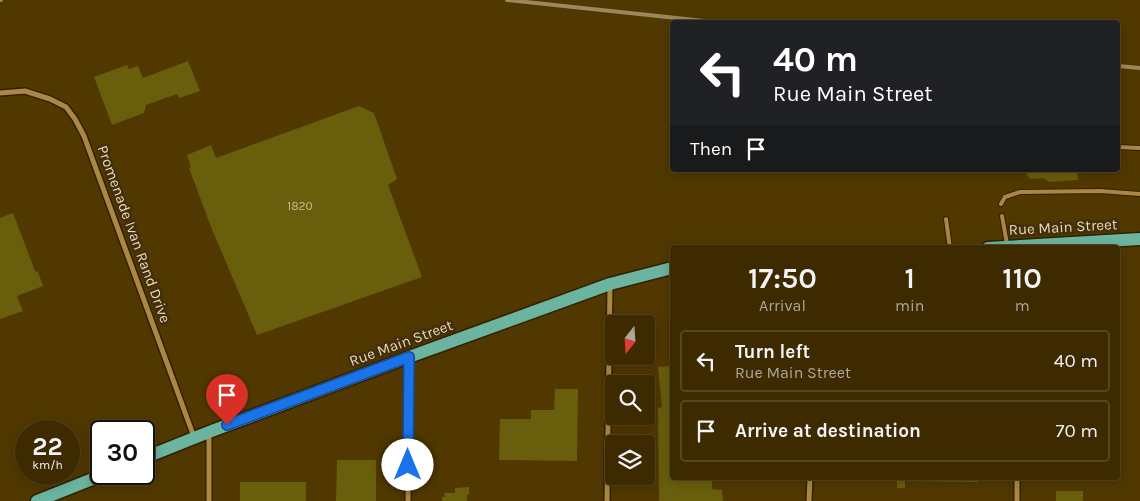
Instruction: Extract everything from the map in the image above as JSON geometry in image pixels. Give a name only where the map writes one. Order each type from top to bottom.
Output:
[{"type":"main road","name":"Rue Main Street","points":[[1034,245],[1140,239]]},
{"type":"main road","name":"Rue Main Street","points":[[155,454],[409,357],[610,284],[670,269]]},
{"type":"main road","points":[[36,501],[90,480]]},
{"type":"street","name":"Promenade Ivan Rand Drive","points":[[0,93],[25,91],[50,99],[66,108],[75,119],[84,136],[194,438]]},
{"type":"street","points":[[607,501],[610,284]]},
{"type":"street","points":[[408,501],[409,357]]},
{"type":"street","points":[[209,432],[209,501]]},
{"type":"street","points":[[809,501],[810,480]]},
{"type":"street","points":[[1017,480],[1017,501]]},
{"type":"lane","points":[[1120,147],[1140,148]]},
{"type":"lane","points":[[1001,204],[1005,197],[1020,192],[1100,191],[1140,194]]},
{"type":"lane","points":[[1002,216],[1016,245]]},
{"type":"lane","points":[[946,219],[950,245]]},
{"type":"building","points":[[188,61],[200,91],[179,98],[177,94],[146,105],[144,113],[112,125],[94,77],[127,65],[129,69],[138,66],[143,78]]},
{"type":"building","points":[[359,106],[374,113],[397,179],[388,185],[422,277],[257,335],[211,227],[189,168],[191,167],[187,155],[211,145],[216,158]]},
{"type":"building","points":[[1027,172],[1077,172],[1078,180],[1049,182],[1044,178],[1030,179]]},
{"type":"building","points":[[13,213],[35,271],[38,272],[43,286],[17,296],[23,311],[0,319],[0,218]]},
{"type":"building","points":[[670,366],[670,480],[712,480],[712,489],[722,490],[723,501],[659,501],[658,408],[662,407],[658,367]]},
{"type":"building","points":[[555,389],[578,389],[577,461],[499,460],[500,419],[531,419],[531,410],[554,410]]},
{"type":"building","points":[[337,460],[376,460],[376,501],[336,501]]},
{"type":"building","points":[[891,480],[978,480],[978,482],[905,481],[905,488],[897,488],[897,481]]},
{"type":"building","points":[[240,482],[306,482],[306,501],[240,501]]},
{"type":"building","points":[[469,487],[467,501],[442,501],[442,497],[445,497],[444,493],[455,493],[455,488]]},
{"type":"building","points":[[1056,491],[1083,491],[1083,501],[1056,501]]},
{"type":"railway","points":[[507,0],[695,20]]},
{"type":"railway","points":[[1120,66],[1140,68]]},
{"type":"route","points":[[227,425],[409,357],[408,465]]}]
